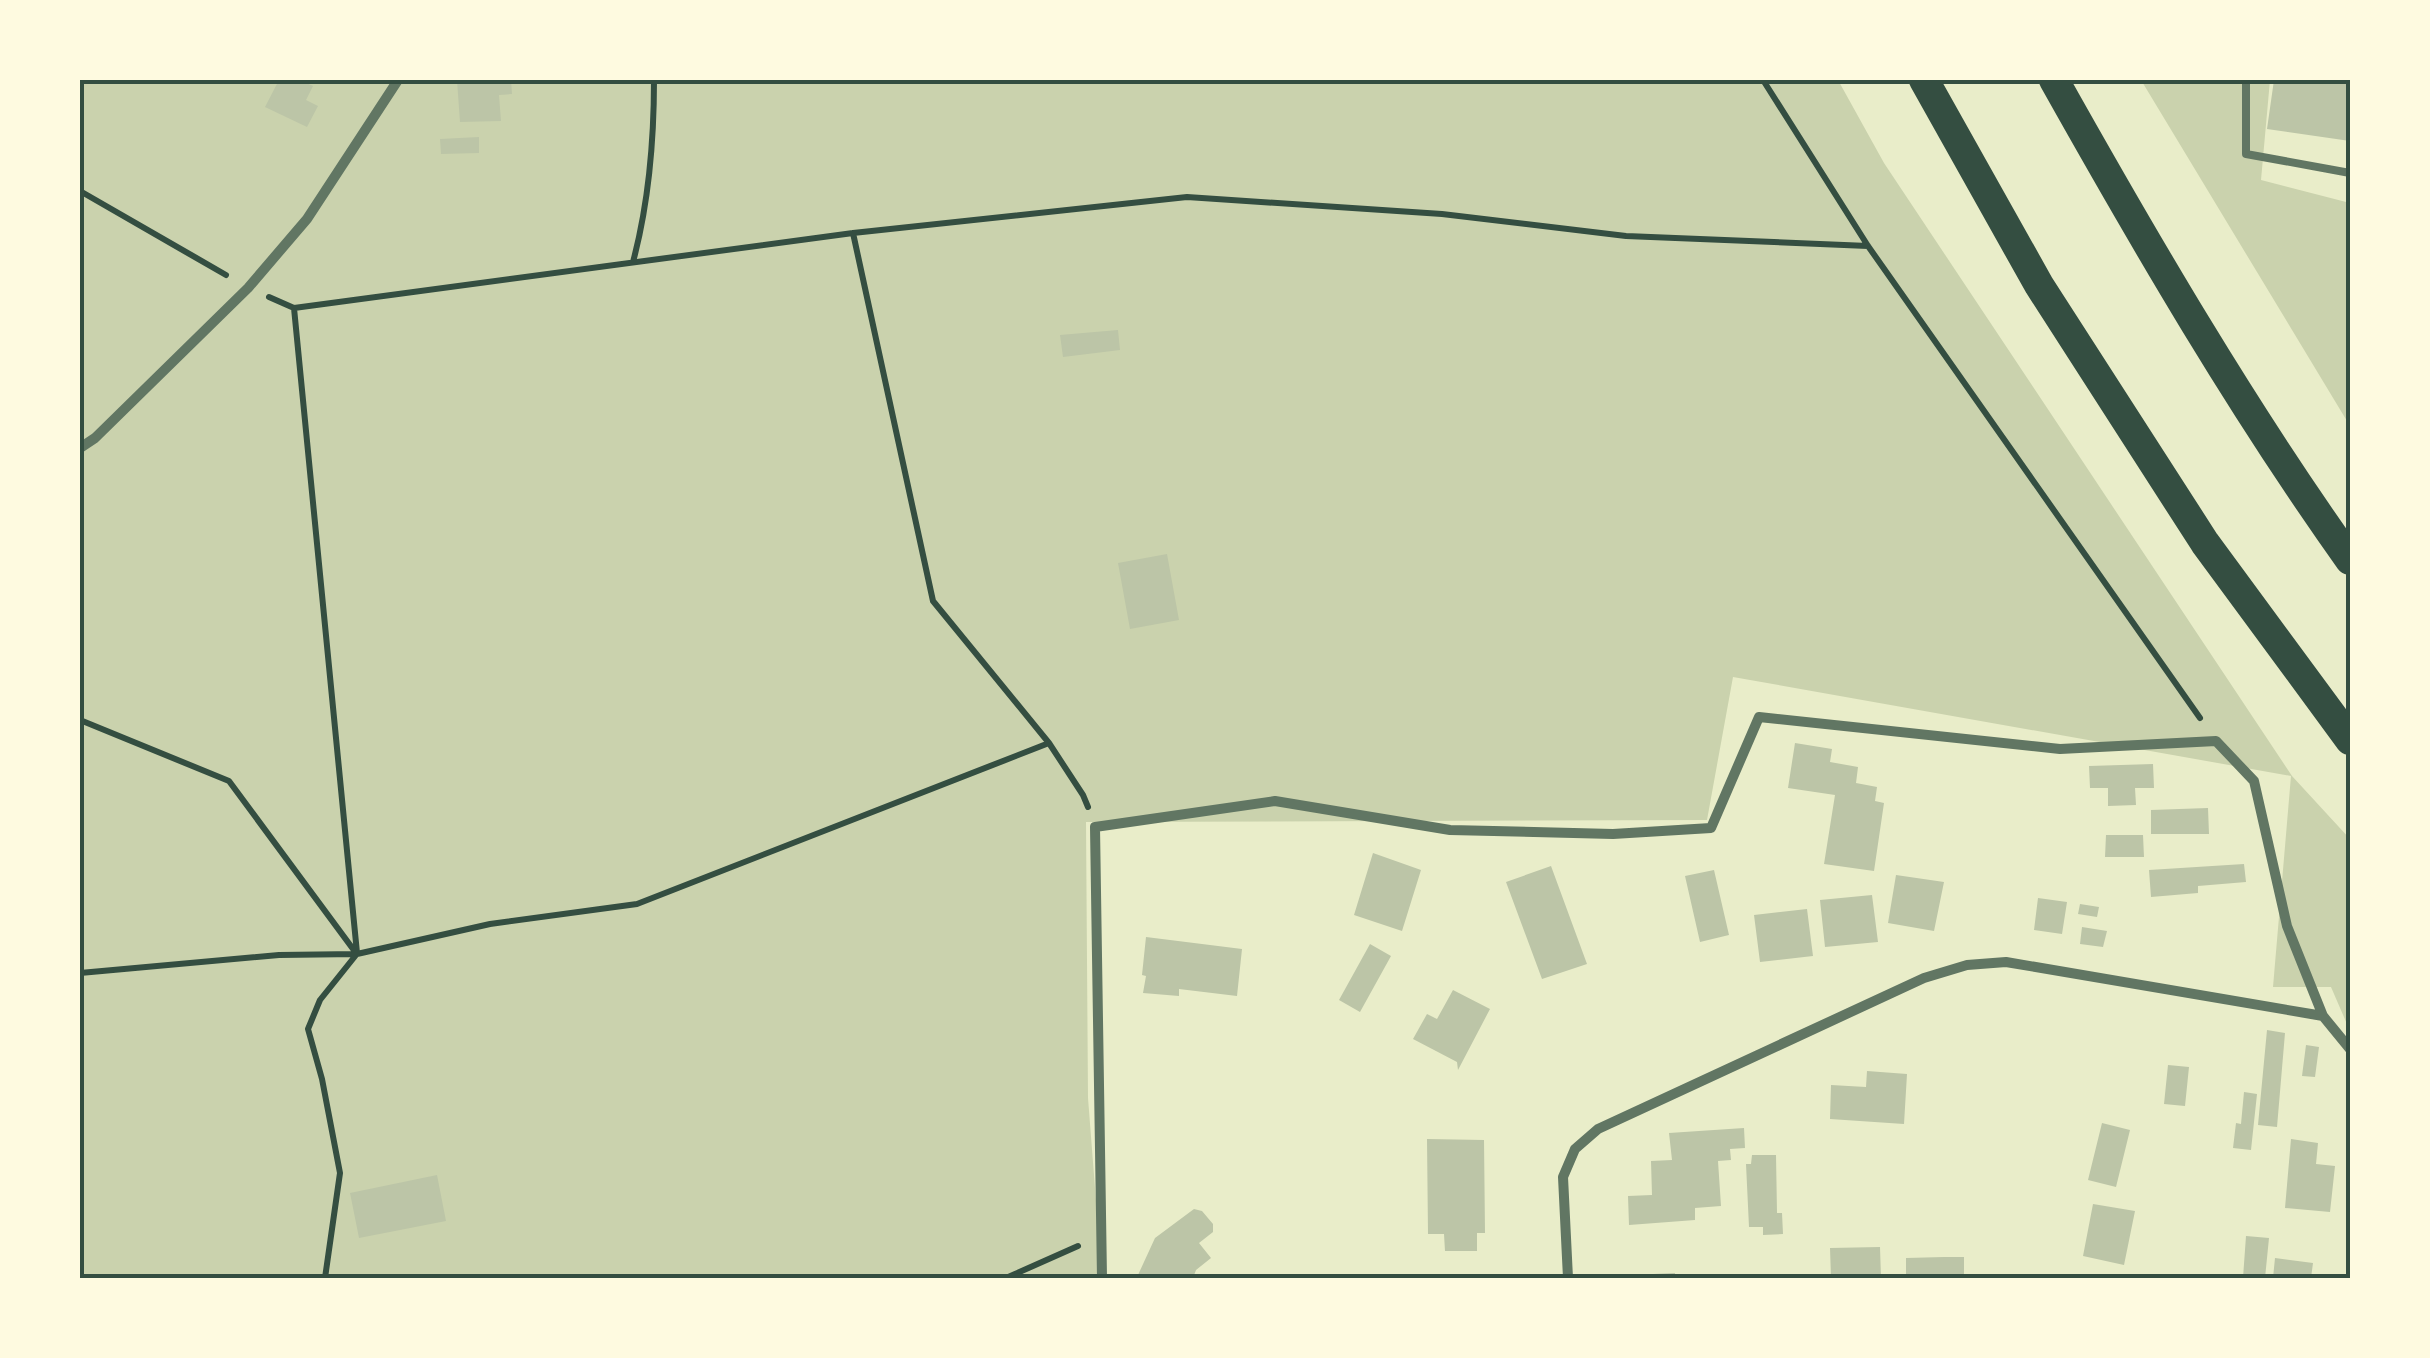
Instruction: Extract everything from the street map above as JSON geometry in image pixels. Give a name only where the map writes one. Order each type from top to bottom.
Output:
[{"type":"highway","points":[[1924,80],[2039,285],[2186,513],[2350,740]]},
{"type":"highway","points":[[2054,80],[2138,230],[2290,476],[2350,560]]},
{"type":"street","points":[[80,448],[95,438],[248,288],[307,219],[398,80]]},
{"type":"street","points":[[1102,1278],[1095,827],[1275,801],[1450,830],[1612,834],[1711,828],[1759,717],[2060,748],[2216,741],[2254,781],[2287,926],[2323,1016],[2350,1049]]},
{"type":"street","points":[[1568,1278],[1563,1176],[1575,1149],[1598,1129],[1924,978],[1967,966],[2006,962],[2323,1016]]},
{"type":"lane","points":[[2246,80],[2246,154],[2350,173]]},
{"type":"path","points":[[632,262],[644,222],[650,177],[654,80]]},
{"type":"path","points":[[1763,80],[1868,246],[2216,741]]},
{"type":"path","points":[[80,191],[248,288],[294,308],[853,233],[1187,197],[1442,214],[1626,236],[1868,246]]},
{"type":"path","points":[[853,233],[933,600],[1049,743],[1083,795],[1095,827]]},
{"type":"path","points":[[294,308],[357,954],[320,1000],[308,1028],[340,1173],[326,1278]]},
{"type":"path","points":[[80,720],[229,781],[357,954]]},
{"type":"path","points":[[80,972],[279,955],[357,954],[490,924],[638,904],[1049,743]]},
{"type":"path","points":[[1006,1278],[1100,1238]]},
{"type":"green space","points":[[80,80],[1838,80],[1884,163],[2292,776],[2350,839],[2350,1031],[2331,987],[2273,987],[2291,776],[1733,677],[1707,820],[1086,822],[1088,1098],[1102,1278],[80,1278]]},
{"type":"green space","points":[[2141,80],[2270,80],[2261,180],[2350,203],[2350,426]]},
{"type":"building","points":[[279,80],[300,80],[313,86],[306,100],[318,106],[307,127],[265,107]]},
{"type":"building","points":[[457,80],[511,80],[512,94],[499,95],[501,121],[460,122]]},
{"type":"building","points":[[2274,80],[2350,80],[2350,141],[2267,129]]},
{"type":"building","points":[[479,137],[479,153],[441,154],[440,139]]},
{"type":"building","points":[[1118,330],[1120,350],[1063,357],[1060,335]]},
{"type":"building","points":[[1167,554],[1179,620],[1130,629],[1118,563]]},
{"type":"building","points":[[1795,743],[1832,749],[1830,762],[1858,767],[1856,783],[1877,787],[1875,801],[1884,803],[1874,871],[1824,864],[1835,795],[1788,788]]},
{"type":"building","points":[[2153,764],[2154,788],[2135,788],[2136,805],[2108,806],[2108,788],[2090,788],[2089,766]]},
{"type":"building","points":[[2208,808],[2209,834],[2151,834],[2151,810]]},
{"type":"building","points":[[2106,835],[2143,835],[2144,857],[2105,857]]},
{"type":"building","points":[[1373,853],[1421,870],[1402,931],[1354,915]]},
{"type":"building","points":[[2244,864],[2246,882],[2198,886],[2198,893],[2151,897],[2149,870]]},
{"type":"building","points":[[1551,866],[1587,964],[1542,979],[1506,882]]},
{"type":"building","points":[[1714,870],[1729,935],[1700,942],[1685,876]]},
{"type":"building","points":[[1896,875],[1944,882],[1934,931],[1888,923]]},
{"type":"building","points":[[1872,895],[1878,942],[1825,947],[1820,900]]},
{"type":"building","points":[[2038,898],[2067,902],[2062,934],[2034,930]]},
{"type":"building","points":[[2080,904],[2099,907],[2097,917],[2078,914]]},
{"type":"building","points":[[1807,909],[1813,956],[1760,962],[1754,915]]},
{"type":"building","points":[[2082,927],[2107,931],[2103,947],[2080,944]]},
{"type":"building","points":[[1146,937],[1242,949],[1237,996],[1179,989],[1179,996],[1143,993]]},
{"type":"building","points":[[1370,944],[1391,956],[1360,1012],[1339,1000]]},
{"type":"building","points":[[1453,990],[1490,1009],[1458,1070],[1457,1062],[1413,1039],[1427,1014],[1437,1019]]},
{"type":"building","points":[[2267,1030],[2285,1033],[2277,1127],[2258,1125]]},
{"type":"building","points":[[2306,1045],[2319,1047],[2315,1077],[2302,1076]]},
{"type":"building","points":[[2168,1065],[2189,1067],[2185,1106],[2164,1104]]},
{"type":"building","points":[[1867,1071],[1907,1074],[1904,1124],[1830,1119],[1831,1085],[1866,1087]]},
{"type":"building","points":[[2244,1092],[2257,1094],[2251,1150],[2233,1148],[2236,1123],[2241,1124]]},
{"type":"building","points":[[2102,1123],[2130,1130],[2116,1187],[2088,1180]]},
{"type":"building","points":[[1744,1128],[1745,1148],[1730,1149],[1731,1160],[1718,1161],[1721,1206],[1695,1208],[1695,1220],[1629,1225],[1628,1196],[1652,1195],[1651,1161],[1672,1160],[1669,1133]]},
{"type":"building","points":[[1427,1139],[1484,1140],[1485,1233],[1477,1233],[1477,1251],[1445,1251],[1444,1234],[1428,1234]]},
{"type":"building","points":[[2291,1139],[2318,1143],[2316,1164],[2335,1166],[2330,1212],[2285,1208]]},
{"type":"building","points":[[1752,1155],[1776,1155],[1777,1213],[1782,1213],[1783,1234],[1763,1235],[1763,1227],[1749,1227],[1746,1164],[1751,1164]]},
{"type":"building","points":[[437,1175],[446,1221],[359,1238],[350,1193]]},
{"type":"building","points":[[2093,1204],[2135,1211],[2124,1265],[2083,1256]]},
{"type":"building","points":[[1194,1209],[1202,1211],[1213,1224],[1213,1232],[1199,1243],[1211,1258],[1196,1270],[1193,1278],[1138,1275],[1155,1238]]},
{"type":"building","points":[[2246,1236],[2269,1238],[2265,1278],[2243,1278]]},
{"type":"building","points":[[1880,1247],[1881,1278],[1831,1278],[1830,1248]]},
{"type":"building","points":[[1964,1257],[1964,1278],[1906,1278],[1906,1258]]},
{"type":"building","points":[[2275,1258],[2313,1263],[2311,1278],[2273,1278]]},
{"type":"building","points":[[1675,1273],[1675,1278],[1631,1278],[1631,1275]]}]
